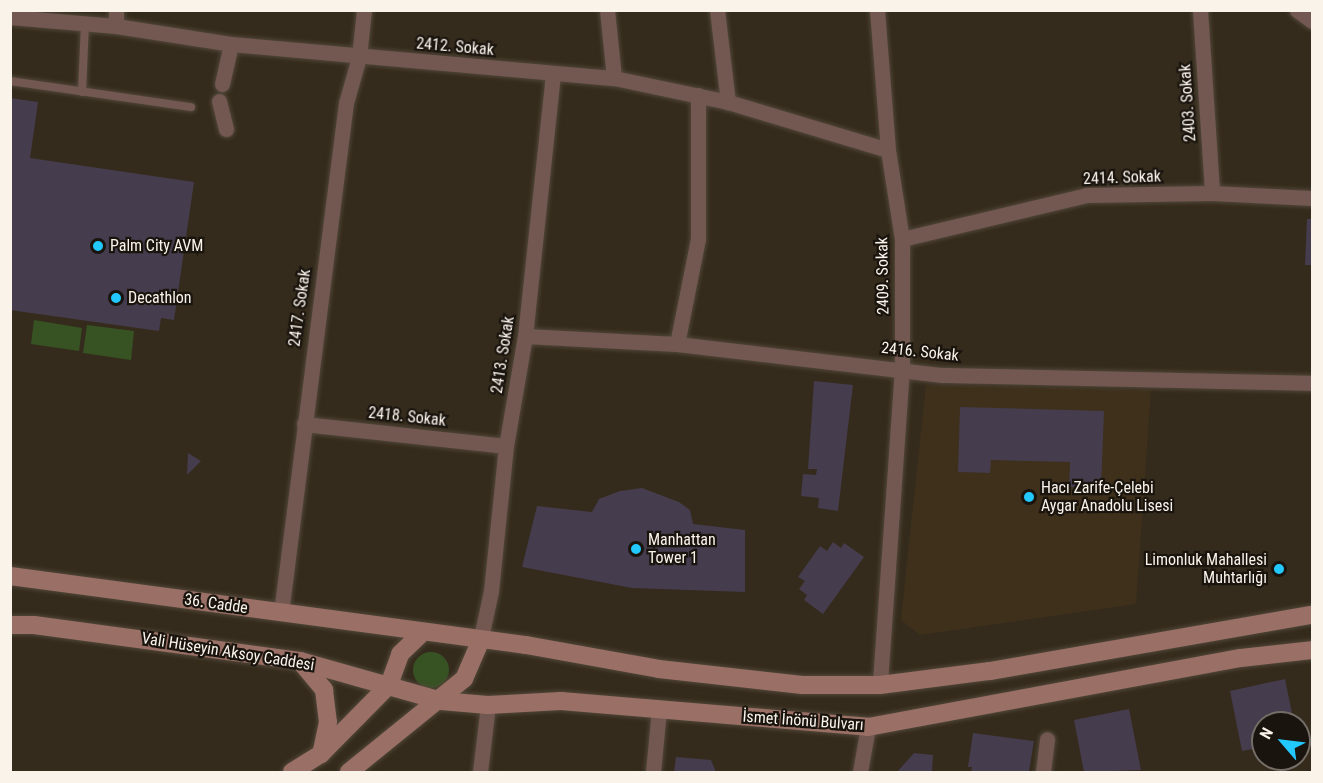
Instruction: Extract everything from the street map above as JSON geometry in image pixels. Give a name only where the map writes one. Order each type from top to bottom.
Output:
[{"type":"main road","name":"36. Cadde","points":[[10,576],[422,633]]},
{"type":"main road","points":[[292,772],[321,754],[389,685],[400,654],[422,633],[480,642],[526,645],[670,670],[802,684],[880,685],[990,671],[1312,615]]},
{"type":"main road","name":"Vali Hüseyin Aksoy Caddesi","points":[[10,625],[58,628],[300,661],[441,701]]},
{"type":"main road","points":[[349,772],[441,701],[464,679],[480,642]]},
{"type":"main road","name":"İsmet İnönü Bulvarı","points":[[441,701],[488,705],[561,701],[868,727],[1241,658],[1312,650]]},
{"type":"main road","points":[[300,661],[324,690],[328,722],[321,754]]},
{"type":"street","points":[[116,10],[116,26]]},
{"type":"street","name":"2417. Sokak","points":[[281,613],[346,103],[359,57],[364,10]]},
{"type":"street","points":[[608,10],[614,78]]},
{"type":"street","points":[[717,10],[728,102]]},
{"type":"street","name":"2409. Sokak","points":[[877,10],[888,150],[902,239],[903,368],[880,685]]},
{"type":"street","name":"2403. Sokak","points":[[1200,10],[1212,193]]},
{"type":"street","points":[[1297,10],[1312,21]]},
{"type":"street","name":"2412. Sokak","points":[[10,17],[116,26],[231,44],[359,57],[614,78],[728,102],[888,150]]},
{"type":"street","points":[[222,84],[231,44]]},
{"type":"street","name":"2413. Sokak","points":[[480,642],[491,591],[506,446],[525,336],[553,74]]},
{"type":"street","points":[[677,344],[698,239],[698,95]]},
{"type":"street","points":[[219,101],[226,129]]},
{"type":"street","name":"2414. Sokak","points":[[902,239],[1086,195],[1212,193],[1312,198]]},
{"type":"street","name":"2416. Sokak","points":[[525,336],[677,344],[903,368],[942,375],[1312,383]]},
{"type":"street","name":"2418. Sokak","points":[[304,424],[506,446]]},
{"type":"street","points":[[480,772],[488,705]]},
{"type":"street","points":[[653,772],[659,710]]},
{"type":"street","points":[[860,772],[868,727]]},
{"type":"street","points":[[1043,772],[1047,739]]},
{"type":"lane","points":[[82,92],[84,24]]},
{"type":"lane","points":[[10,81],[191,107]]},
{"type":"shaded area","name":"Hacı Zarife-Çelebi Aygar Anadolu Lisesi","points":[[926,385],[1151,390],[1136,604],[920,635],[901,620]]},
{"type":"green space","points":[[34,320],[82,328],[79,351],[31,344]]},
{"type":"green space","points":[[87,325],[134,331],[131,360],[83,353]]},
{"type":"green space","points":[[431,652],[444,657],[449,670],[444,683],[431,688],[418,683],[413,670],[418,657]]},
{"type":"building","name":"Palm City AVM","points":[[10,98],[38,102],[30,158],[194,182],[174,320],[161,318],[159,331],[10,310]]},
{"type":"building","points":[[1307,219],[1312,219],[1312,265],[1305,265]]},
{"type":"building","points":[[814,381],[853,385],[838,511],[818,508],[819,498],[801,496],[803,474],[816,475],[817,469],[808,469]]},
{"type":"building","points":[[960,407],[1104,411],[1101,488],[1069,487],[1070,462],[991,460],[990,473],[958,472]]},
{"type":"building","points":[[188,453],[201,461],[187,475]]},
{"type":"building","name":"Manhattan Tower 1","points":[[642,488],[679,502],[690,510],[693,524],[745,530],[745,592],[632,588],[522,567],[537,506],[592,512],[599,499],[620,491]]},
{"type":"building","points":[[833,542],[841,548],[844,543],[864,557],[823,614],[804,600],[807,595],[799,589],[805,581],[798,577],[820,546],[827,551]]},
{"type":"building","points":[[1285,679],[1292,711],[1251,711],[1251,749],[1242,751],[1230,691]]},
{"type":"building","points":[[1129,709],[1141,770],[1084,772],[1074,720]]},
{"type":"building","points":[[973,733],[1034,741],[1029,772],[971,772],[972,767],[968,767]]},
{"type":"building","points":[[914,753],[933,755],[932,772],[897,772]]},
{"type":"building","points":[[676,757],[711,760],[716,772],[674,772]]},
{"type":"place","name":"Palm City AVM","points":[[98,246]]},
{"type":"place","name":"Decathlon","points":[[116,298]]},
{"type":"place","name":"Hacı Zarife-Çelebi Aygar Anadolu Lisesi","points":[[1029,497]]},
{"type":"place","name":"Manhattan Tower 1","points":[[636,549]]},
{"type":"place","name":"Limonluk Mahallesi Muhtarlığı","points":[[1279,569]]}]
